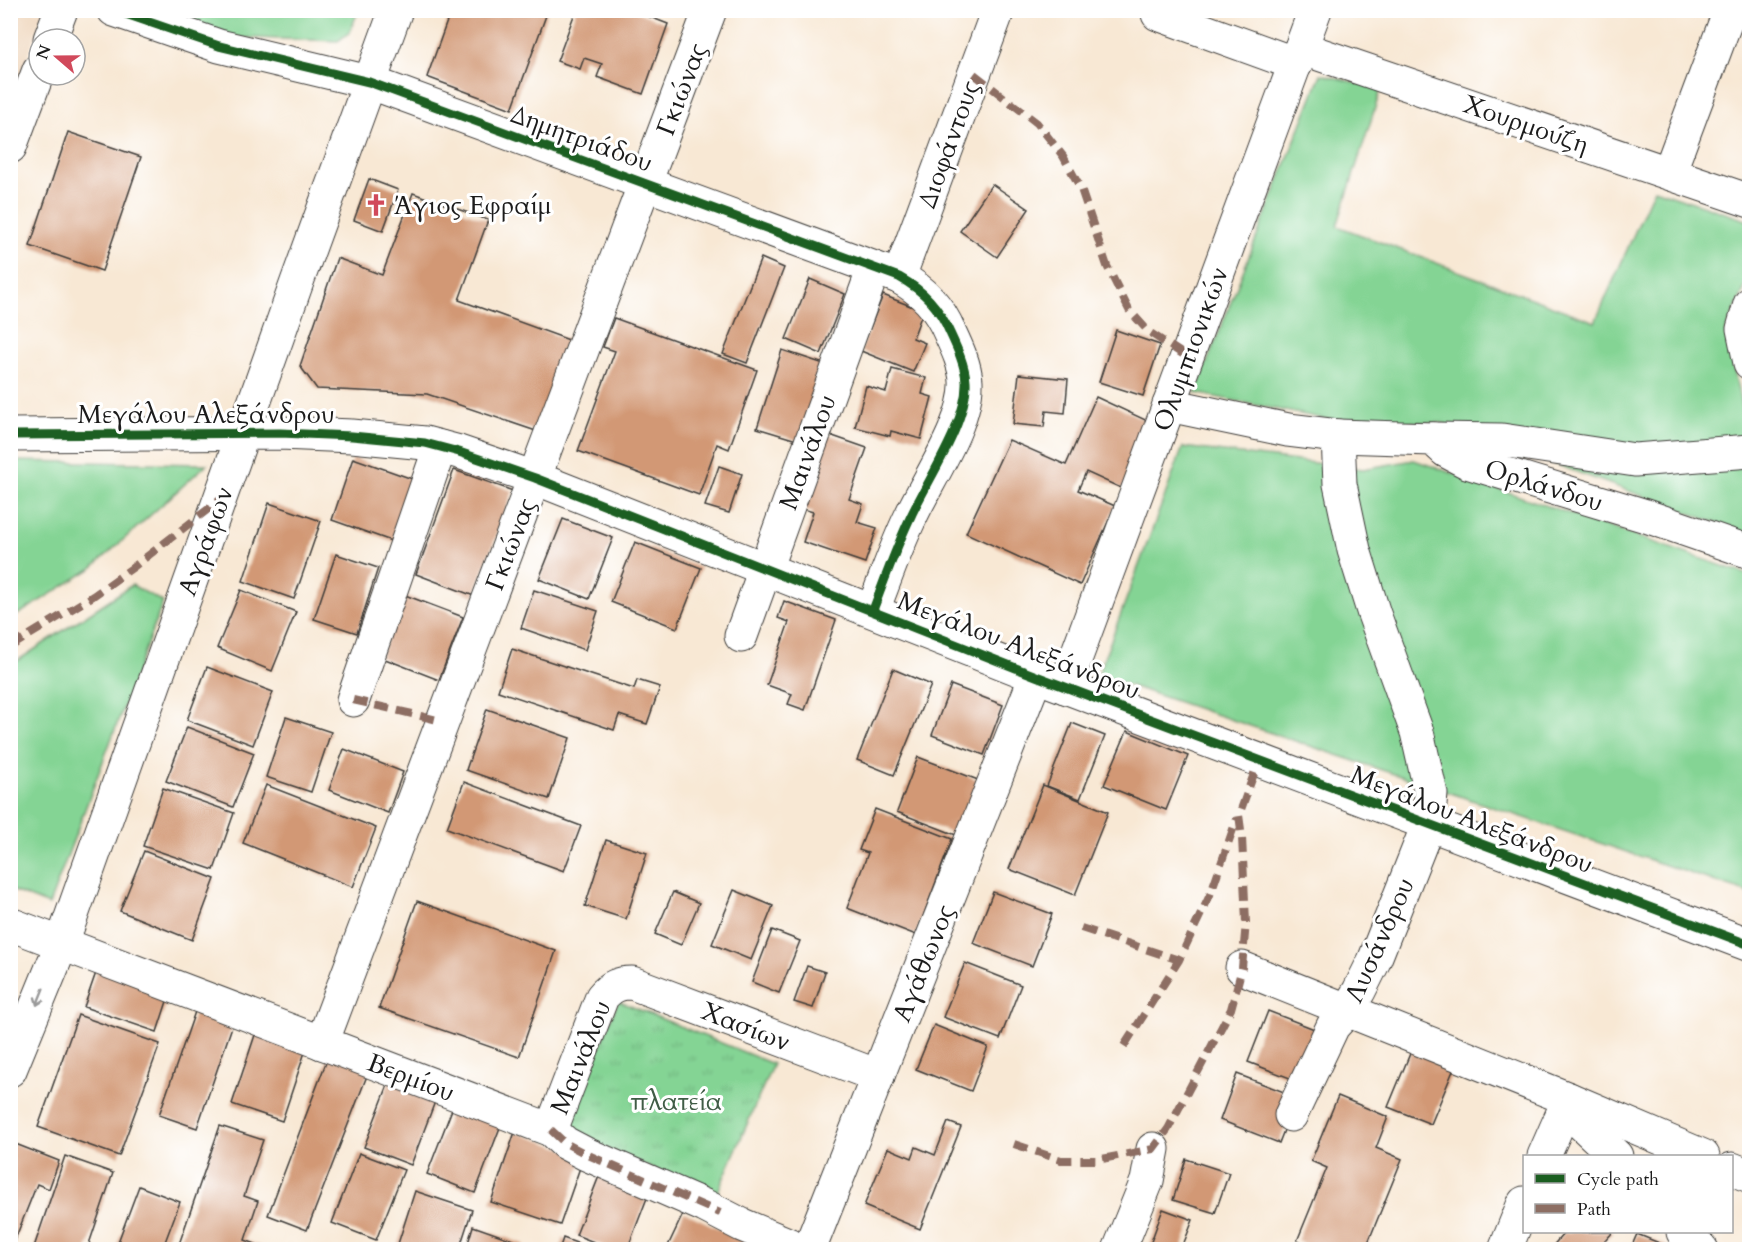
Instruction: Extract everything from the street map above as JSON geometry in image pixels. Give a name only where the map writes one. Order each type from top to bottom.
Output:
[{"type":"street","points":[[55,27],[61,10]]},
{"type":"street","name":"Δημητριάδου","points":[[114,10],[219,46],[369,82],[886,273],[921,291],[938,309],[948,328],[962,365],[966,391],[952,436],[910,518],[873,610]]},
{"type":"street","name":"Αγράφων","points":[[10,1070],[62,943],[396,10]]},
{"type":"street","name":"Γκιώνας","points":[[322,1043],[710,10]]},
{"type":"street","name":"Διοφάντους","points":[[886,273],[998,10]]},
{"type":"street","name":"Ολυμπιονικών","points":[[1050,682],[1169,405],[1315,10]]},
{"type":"street","points":[[1669,173],[1730,10]]},
{"type":"street","name":"Χουρμούζη","points":[[1158,14],[1669,173],[1749,201]]},
{"type":"street","points":[[10,147],[33,87]]},
{"type":"street","name":"Μαινάλου","points":[[741,636],[765,568],[886,273]]},
{"type":"street","points":[[1749,304],[1743,329],[1749,363]]},
{"type":"street","points":[[1169,405],[1288,430],[1338,436],[1502,440],[1536,443],[1635,460],[1749,451]]},
{"type":"street","name":"Μεγάλου Αλεξάνδρου","points":[[10,435],[280,433],[352,436],[424,443],[440,447],[535,478],[1050,682],[1749,945]]},
{"type":"street","name":"Λυσάνδρου","points":[[1291,1115],[1333,1026],[1347,1011],[1368,975],[1428,825],[1431,794],[1417,732],[1374,614],[1354,550],[1340,484],[1338,436]]},
{"type":"street","name":"Ορλάνδου","points":[[1433,439],[1446,451],[1467,462],[1646,516],[1749,552]]},
{"type":"street","points":[[353,700],[440,447]]},
{"type":"street","name":"Αγάθωνος","points":[[809,1250],[878,1076],[1050,682]]},
{"type":"street","name":"Βερμίου","points":[[10,924],[551,1130],[565,1143],[586,1154],[802,1250]]},
{"type":"street","points":[[1242,968],[1567,1104],[1700,1155]]},
{"type":"street","name":"Χασίων","points":[[613,986],[632,983],[878,1076]]},
{"type":"street","name":"Μαινάλου","points":[[551,1130],[602,997],[613,986]]},
{"type":"street","points":[[1544,1155],[1567,1104]]},
{"type":"street","points":[[1567,1104],[1615,1155]]},
{"type":"street","points":[[1119,1250],[1147,1181],[1153,1149]]},
{"type":"street","points":[[1733,1170],[1749,1176]]},
{"type":"street","points":[[1505,1250],[1523,1205]]},
{"type":"street","points":[[1684,1233],[1702,1250]]},
{"type":"shaded area","points":[[11,11],[43,11],[37,27],[27,27],[27,58],[11,104]]},
{"type":"green space","points":[[143,11],[358,11],[350,32],[338,41],[220,37]]},
{"type":"green space","points":[[1321,74],[1381,89],[1337,226],[1595,322],[1654,189],[1749,221],[1749,278],[1726,330],[1749,444],[1749,535],[1443,423],[1325,419],[1195,393]]},
{"type":"green space","points":[[1183,447],[1363,469],[1414,460],[1749,575],[1749,893],[1098,675]]},
{"type":"green space","points":[[11,461],[207,464],[91,569],[11,619]]},
{"type":"green space","points":[[132,585],[163,602],[49,905],[11,890],[11,665]]},
{"type":"green space","name":"πλατεία","points":[[618,1001],[773,1064],[716,1196],[567,1132]]},
{"type":"building","points":[[451,10],[548,10],[512,109],[427,77]]},
{"type":"building","points":[[576,10],[632,10],[668,24],[643,94],[597,77],[602,64],[584,58],[580,69],[557,61]]},
{"type":"building","points":[[68,132],[141,157],[102,271],[30,246]]},
{"type":"building","name":"Άγιος Εφραίμ","points":[[369,179],[398,190],[383,231],[354,220]]},
{"type":"building","points":[[992,184],[1029,209],[997,257],[960,231]]},
{"type":"building","points":[[413,193],[488,220],[459,300],[569,340],[536,431],[427,394],[317,389],[300,366],[337,258],[382,275]]},
{"type":"building","points":[[761,258],[784,268],[747,363],[723,354]]},
{"type":"building","points":[[810,279],[845,294],[821,354],[786,339]]},
{"type":"building","points":[[883,295],[923,311],[913,338],[925,343],[913,372],[861,351]]},
{"type":"building","points":[[614,318],[757,370],[729,449],[717,444],[699,495],[578,451],[615,351],[603,347]]},
{"type":"building","points":[[1116,330],[1160,345],[1143,396],[1099,382]]},
{"type":"building","points":[[782,350],[824,364],[800,441],[757,428]]},
{"type":"building","points":[[892,369],[926,378],[922,394],[932,397],[921,439],[891,431],[890,436],[855,427],[866,386],[886,392]]},
{"type":"building","points":[[1019,374],[1068,379],[1065,413],[1046,411],[1044,427],[1013,424]]},
{"type":"building","points":[[1096,397],[1152,423],[1123,489],[1086,472],[1078,490],[1115,506],[1080,585],[966,533],[1009,440],[1066,465]]},
{"type":"building","points":[[824,433],[867,448],[849,499],[863,504],[857,522],[877,528],[865,563],[803,542],[813,512],[800,508]]},
{"type":"building","points":[[353,458],[418,481],[397,543],[332,520]]},
{"type":"building","points":[[719,466],[742,474],[729,513],[705,506]]},
{"type":"building","points":[[454,470],[513,491],[474,596],[416,574]]},
{"type":"building","points":[[269,503],[321,521],[294,599],[243,581]]},
{"type":"building","points":[[563,519],[613,538],[589,599],[539,579]]},
{"type":"building","points":[[635,542],[701,568],[677,628],[611,602]]},
{"type":"building","points":[[336,554],[378,568],[357,633],[314,619]]},
{"type":"building","points":[[241,590],[296,612],[272,671],[217,648]]},
{"type":"building","points":[[534,590],[598,611],[585,650],[521,628]]},
{"type":"building","points":[[405,595],[463,617],[439,680],[380,657]]},
{"type":"building","points":[[784,601],[836,620],[805,710],[788,704],[792,694],[767,685],[789,622],[778,618]]},
{"type":"building","points":[[512,649],[634,689],[637,680],[660,687],[647,724],[619,715],[614,730],[498,691]]},
{"type":"building","points":[[207,667],[273,692],[253,745],[187,720]]},
{"type":"building","points":[[893,669],[931,685],[894,775],[857,760]]},
{"type":"building","points":[[951,685],[1003,705],[984,755],[932,735]]},
{"type":"building","points":[[487,709],[570,738],[549,799],[466,770]]},
{"type":"building","points":[[286,717],[331,732],[311,792],[266,777]]},
{"type":"building","points":[[1072,723],[1105,736],[1080,799],[1047,786]]},
{"type":"building","points":[[187,727],[254,753],[233,807],[166,781]]},
{"type":"building","points":[[1127,731],[1188,756],[1166,810],[1104,785]]},
{"type":"building","points":[[344,749],[403,772],[388,813],[329,790]]},
{"type":"building","points":[[918,757],[978,780],[956,835],[897,812]]},
{"type":"building","points":[[464,782],[581,826],[564,871],[447,828]]},
{"type":"building","points":[[266,785],[376,828],[353,887],[243,843]]},
{"type":"building","points":[[1043,785],[1108,812],[1075,895],[1009,869]]},
{"type":"building","points":[[163,788],[234,813],[214,870],[143,846]]},
{"type":"building","points":[[875,809],[952,839],[916,935],[847,908],[868,853],[859,850]]},
{"type":"building","points":[[606,840],[647,853],[626,919],[585,906]]},
{"type":"building","points":[[144,851],[215,879],[192,940],[120,911]]},
{"type":"building","points":[[734,890],[773,906],[751,960],[712,944]]},
{"type":"building","points":[[673,892],[699,903],[681,945],[655,934]]},
{"type":"building","points":[[993,892],[1052,914],[1032,966],[973,943]]},
{"type":"building","points":[[417,901],[556,951],[519,1057],[379,1008]]},
{"type":"building","points":[[772,930],[800,941],[779,993],[752,982]]},
{"type":"building","points":[[965,963],[1021,985],[1000,1039],[943,1017]]},
{"type":"building","points":[[99,964],[171,989],[157,1032],[84,1007]]},
{"type":"building","points":[[807,966],[825,972],[813,1008],[794,1002]]},
{"type":"building","points":[[10,1002],[18,1005],[11,1023],[10,1023]]},
{"type":"building","points":[[198,1003],[236,1015],[197,1128],[159,1115]]},
{"type":"building","points":[[1268,1011],[1322,1032],[1303,1083],[1248,1062]]},
{"type":"building","points":[[78,1015],[160,1044],[119,1156],[38,1127]]},
{"type":"building","points":[[934,1025],[988,1047],[971,1091],[916,1069]]},
{"type":"building","points":[[256,1032],[306,1049],[282,1121],[232,1104]]},
{"type":"building","points":[[1414,1044],[1457,1061],[1431,1124],[1388,1107]]},
{"type":"building","points":[[330,1052],[370,1068],[307,1230],[268,1215]]},
{"type":"building","points":[[393,1072],[439,1091],[411,1165],[364,1147]]},
{"type":"building","points":[[1237,1074],[1297,1097],[1279,1143],[1220,1120]]},
{"type":"building","points":[[1338,1096],[1388,1117],[1376,1148],[1402,1159],[1365,1250],[1318,1250],[1297,1241],[1327,1168],[1311,1161]]},
{"type":"building","points":[[456,1099],[504,1117],[475,1193],[427,1174]]},
{"type":"building","points":[[948,1122],[961,1127],[920,1229],[864,1206],[888,1148],[912,1158],[916,1147],[935,1155]]},
{"type":"building","points":[[220,1126],[263,1140],[244,1196],[258,1201],[245,1240],[271,1250],[177,1250]]},
{"type":"building","points":[[515,1132],[584,1156],[560,1225],[491,1202]]},
{"type":"building","points":[[13,1143],[59,1161],[49,1189],[37,1184],[14,1242],[10,1240],[10,1150]]},
{"type":"building","points":[[359,1153],[404,1170],[376,1240],[332,1223]]},
{"type":"building","points":[[65,1156],[113,1173],[87,1250],[33,1250]]},
{"type":"building","points":[[1186,1159],[1229,1173],[1215,1213],[1173,1200]]},
{"type":"building","points":[[603,1166],[652,1185],[627,1250],[614,1250],[576,1235]]},
{"type":"building","points":[[139,1186],[180,1202],[162,1250],[115,1250]]},
{"type":"building","points":[[415,1191],[472,1210],[459,1250],[396,1250]]},
{"type":"building","points":[[1163,1209],[1193,1220],[1181,1250],[1148,1250]]},
{"type":"building","points":[[684,1212],[764,1250],[666,1250]]},
{"type":"building","points":[[473,1226],[524,1244],[522,1250],[466,1250]]},
{"type":"building","points":[[1564,1233],[1612,1233],[1597,1250],[1549,1250]]},
{"type":"building","points":[[1637,1234],[1674,1249],[1674,1250],[1630,1250]]},
{"type":"building","points":[[563,1238],[593,1249],[593,1250],[559,1250]]},
{"type":"marked path","points":[[974,74],[1037,123],[1063,156],[1081,189],[1107,266],[1129,310],[1149,332],[1187,357]]},
{"type":"marked path","points":[[10,647],[93,596],[220,500]]},
{"type":"marked path","points":[[353,700],[442,721]]},
{"type":"marked path","points":[[1014,1144],[1061,1160],[1097,1160],[1153,1149],[1168,1129],[1231,1009],[1242,968],[1246,922],[1239,815],[1259,760]]},
{"type":"marked path","points":[[1124,1046],[1179,960],[1210,895],[1237,818]]},
{"type":"marked path","points":[[1081,928],[1179,960]]},
{"type":"marked path","points":[[551,1130],[565,1143],[586,1154],[720,1213]]},
{"type":"cycle path","points":[[114,10],[219,46],[369,82],[899,277],[916,288],[930,300],[946,324],[962,363],[966,381],[965,397],[954,432],[918,501],[873,610]]},
{"type":"cycle path","points":[[10,435],[280,433],[352,436],[425,443],[459,452],[535,478],[1036,676],[1750,945]]},
{"type":"place","name":"Άγιος Εφραίμ","points":[[376,205]]}]
